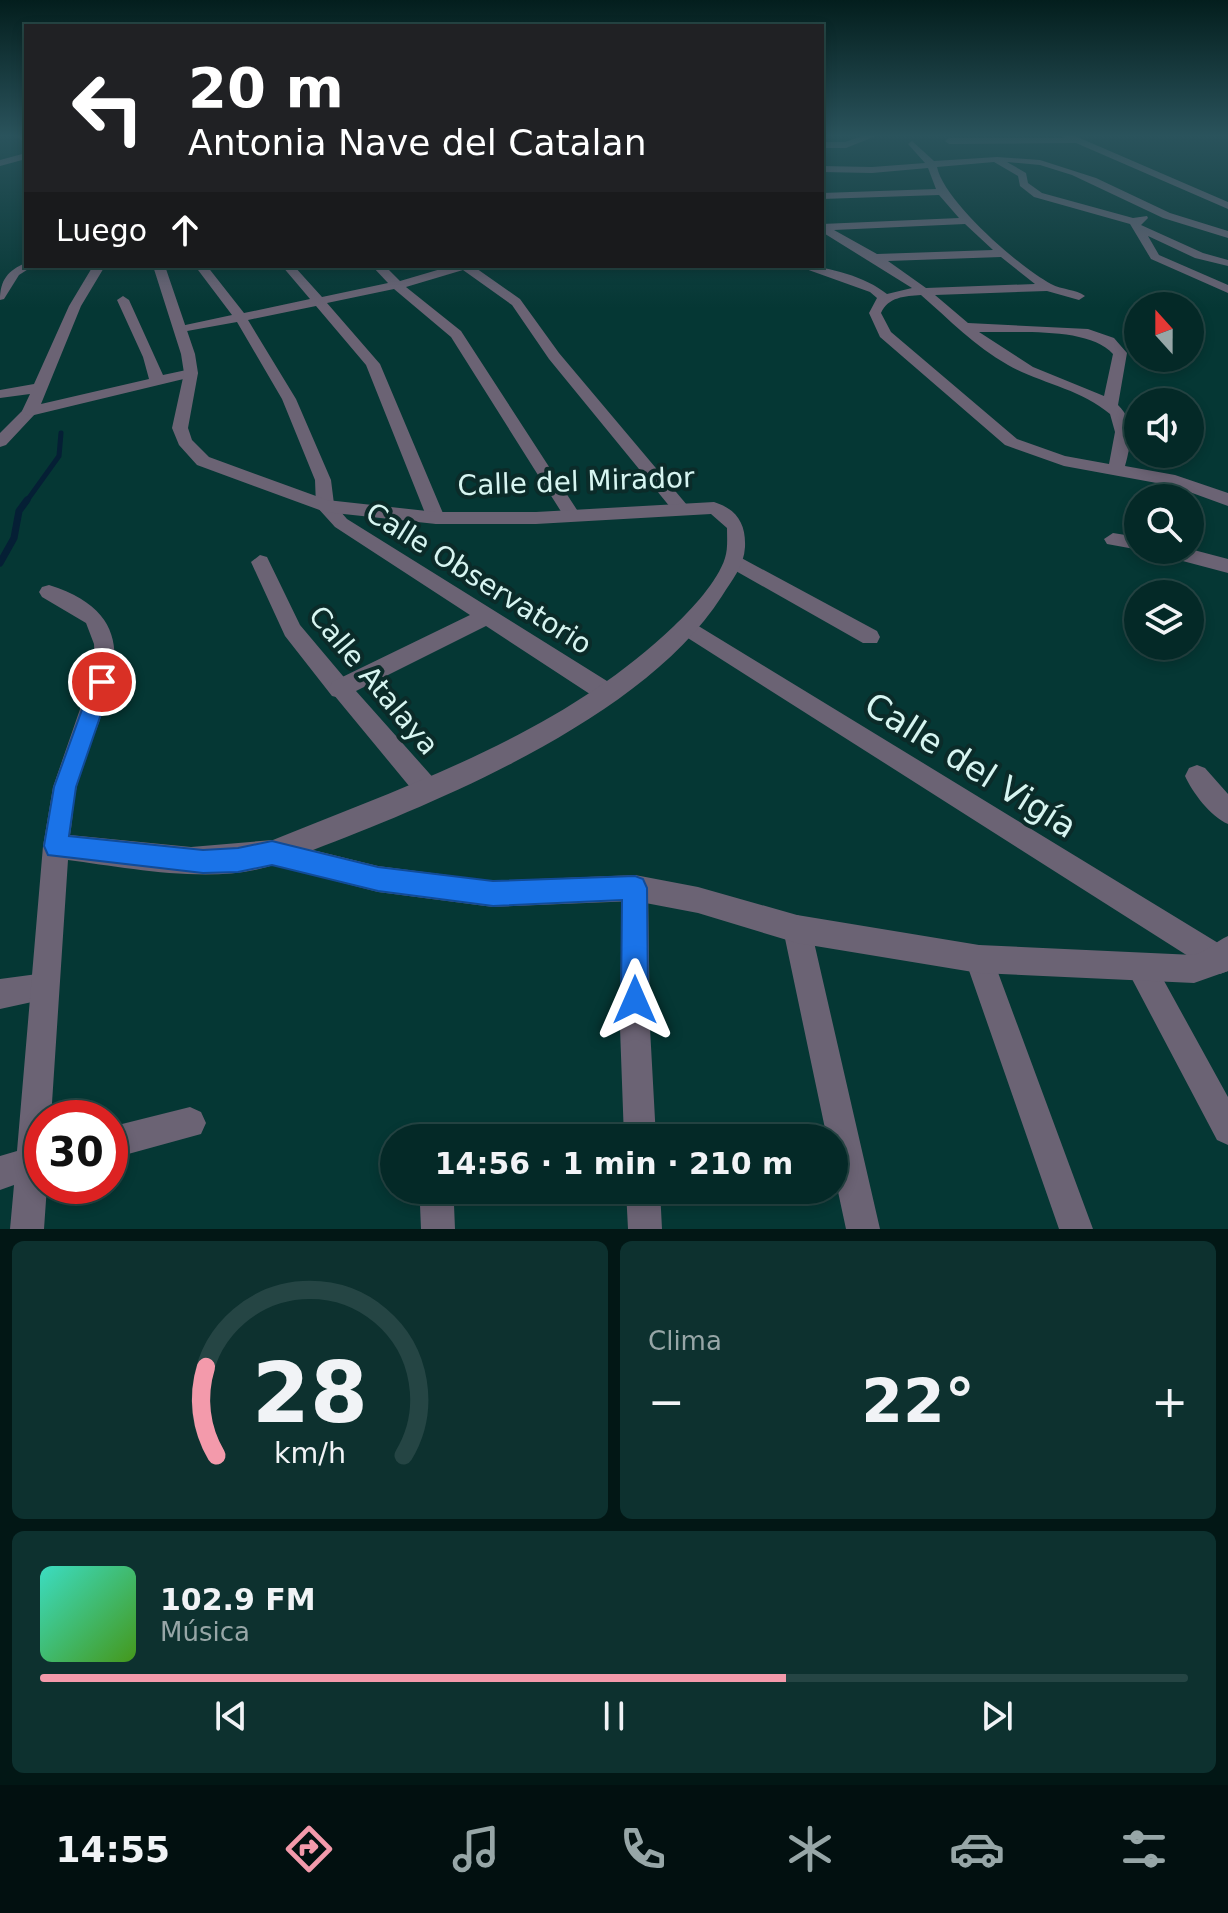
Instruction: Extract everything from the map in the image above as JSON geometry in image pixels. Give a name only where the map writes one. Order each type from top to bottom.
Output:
[{"type":"street","points":[[824,196],[901,193]]},
{"type":"street","points":[[942,193],[969,221],[1047,287]]},
{"type":"street","points":[[1036,193],[1134,224],[1199,256],[1228,263]]},
{"type":"street","points":[[1117,193],[1157,212],[1228,235]]},
{"type":"street","points":[[1196,193],[1228,206]]},
{"type":"street","points":[[1141,204],[1174,196]]},
{"type":"street","points":[[1134,224],[1157,212]]},
{"type":"street","points":[[1202,225],[1228,217]]},
{"type":"street","points":[[824,227],[969,221]]},
{"type":"street","points":[[1134,224],[1155,257],[1228,289]]},
{"type":"street","points":[[824,228],[903,275],[962,327],[1023,368],[1110,405],[1123,421],[1116,470]]},
{"type":"street","points":[[872,258],[1005,253]]},
{"type":"street","points":[[0,296],[24,267]]},
{"type":"street","points":[[0,442],[30,411],[75,306],[98,268]]},
{"type":"street","name":"Calle del Mirador","points":[[160,268],[181,330],[191,373],[180,428],[185,442],[203,461],[325,506],[436,518],[573,517],[714,508],[727,515],[736,527],[734,561]]},
{"type":"street","points":[[203,268],[240,317],[283,389],[314,452],[323,480],[325,506]]},
{"type":"street","points":[[290,268],[373,364],[436,518]]},
{"type":"street","points":[[380,268],[456,334],[573,517]]},
{"type":"street","points":[[181,330],[398,285],[457,268]]},
{"type":"street","points":[[467,268],[516,302],[554,356],[681,509]]},
{"type":"street","points":[[813,268],[874,289],[885,298]]},
{"type":"street","points":[[1079,296],[1047,287],[921,291],[885,298],[875,313],[885,334],[1011,442],[1047,457],[1184,484],[1228,500]]},
{"type":"street","points":[[123,300],[150,357],[157,381]]},
{"type":"street","points":[[962,327],[1088,333],[1109,341],[1120,353],[1110,405]]},
{"type":"street","points":[[30,411],[191,373]]},
{"type":"street","points":[[0,394],[40,388]]},
{"type":"street","name":"Calle Observatorio","points":[[325,506],[341,523],[607,693]]},
{"type":"street","points":[[1113,539],[1124,541]]},
{"type":"street","points":[[1204,560],[1228,566]]},
{"type":"street","points":[[56,846],[203,862],[238,860],[272,853],[428,790],[499,758],[607,693],[665,649],[698,616],[734,561],[870,637]]},
{"type":"street","name":"Calle Atalaya","points":[[260,562],[282,617],[305,652],[428,790]]},
{"type":"street","points":[[40,1100],[56,846],[65,787],[106,666],[104,644],[94,618],[49,592]]},
{"type":"street","points":[[340,689],[487,616]]},
{"type":"street","name":"Calle del Vigía","points":[[687,627],[1224,955]]},
{"type":"street","points":[[1197,776],[1228,812]]},
{"type":"street","points":[[272,853],[378,879],[493,894],[635,888],[698,900],[797,929],[979,959],[1142,969],[1194,969],[1224,955]]},
{"type":"street","points":[[635,888],[635,1028],[639,1124]]},
{"type":"street","points":[[797,929],[863,1229]]},
{"type":"street","points":[[979,959],[1076,1229]]},
{"type":"street","points":[[1142,969],[1228,1129]]},
{"type":"street","points":[[0,994],[45,987]]},
{"type":"street","points":[[128,1138],[190,1123]]},
{"type":"street","points":[[0,1173],[24,1165]]},
{"type":"street","points":[[27,1229],[31,1204]]},
{"type":"street","points":[[644,1204],[645,1229]]},
{"type":"waterway","points":[[26,502],[59,456],[61,433]]},
{"type":"waterway","points":[[0,563],[14,538],[19,511],[27,500]]},
{"type":"route","points":[[102,682],[65,787],[56,846],[203,862],[238,860],[272,853],[378,879],[493,894],[635,888],[635,1000]]}]
